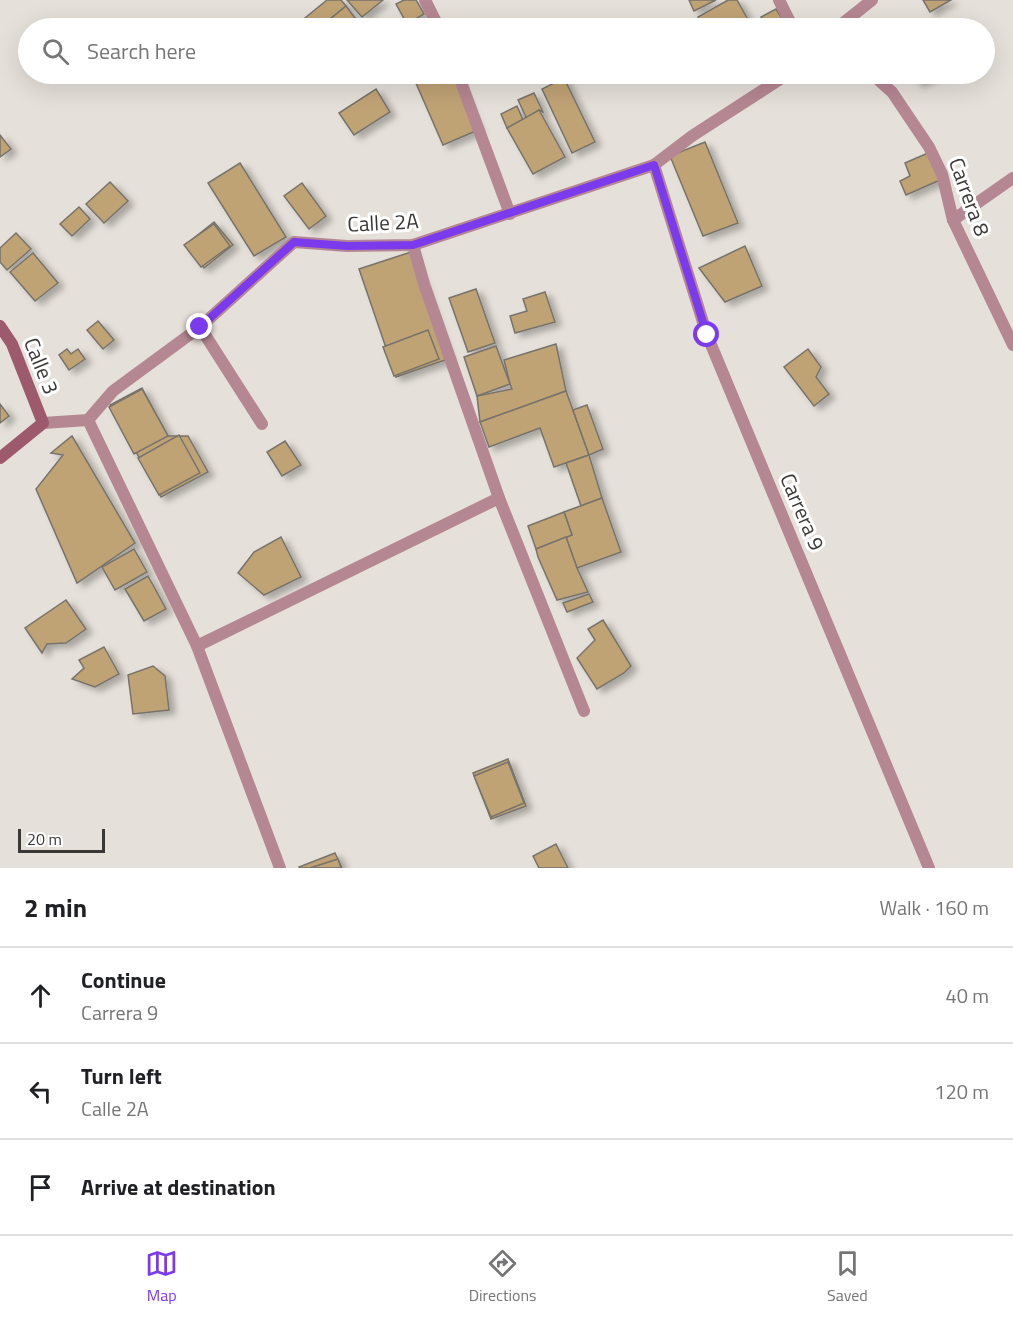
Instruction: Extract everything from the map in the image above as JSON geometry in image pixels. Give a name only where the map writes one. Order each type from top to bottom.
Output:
[{"type":"street","points":[[425,0],[434,18]]},
{"type":"street","points":[[779,0],[789,18]]},
{"type":"street","points":[[850,18],[872,0]]},
{"type":"street","points":[[462,84],[510,213]]},
{"type":"street","name":"Calle 2A","points":[[88,420],[113,391],[200,327],[294,242],[347,246],[413,245],[510,213],[654,165],[692,136],[773,84]]},
{"type":"street","name":"Carrera 8","points":[[883,84],[892,92],[929,147],[942,174],[953,220],[1013,345]]},
{"type":"street","name":"Carrera 9","points":[[654,165],[707,335],[929,868]]},
{"type":"street","points":[[953,220],[1013,178]]},
{"type":"street","points":[[413,245],[424,284],[499,498],[584,711]]},
{"type":"street","name":"Calle 3","points":[[0,326],[12,344],[43,423]]},
{"type":"street","points":[[200,327],[262,424]]},
{"type":"street","points":[[0,458],[43,423],[88,420],[197,646],[280,868]]},
{"type":"street","points":[[197,646],[499,498]]},
{"type":"building","points":[[327,0],[341,0],[346,6],[331,18],[305,18]]},
{"type":"building","points":[[347,0],[383,0],[362,17]]},
{"type":"building","points":[[404,0],[416,0],[424,14],[417,18],[404,18],[396,4]]},
{"type":"building","points":[[689,0],[716,0],[694,11]]},
{"type":"building","points":[[728,0],[737,0],[747,18],[699,18]]},
{"type":"building","points":[[923,0],[951,0],[930,12]]},
{"type":"building","points":[[346,6],[355,18],[331,18]]},
{"type":"building","points":[[776,9],[782,18],[762,18]]},
{"type":"building","points":[[416,84],[457,84],[478,130],[443,145]]},
{"type":"building","points":[[552,84],[567,84],[595,142],[572,153],[542,89]]},
{"type":"building","points":[[376,89],[390,112],[354,135],[339,113]]},
{"type":"building","points":[[534,93],[543,112],[539,110],[527,119],[518,100]]},
{"type":"building","points":[[517,106],[523,120],[507,128],[501,114]]},
{"type":"building","points":[[539,110],[565,157],[533,174],[507,128]]},
{"type":"building","points":[[0,135],[11,149],[0,157]]},
{"type":"building","points":[[705,142],[738,223],[703,236],[670,156]]},
{"type":"building","points":[[928,153],[940,180],[906,195],[900,181],[910,176],[905,163]]},
{"type":"building","points":[[240,163],[286,237],[254,256],[208,183]]},
{"type":"building","points":[[110,182],[128,201],[104,223],[86,204]]},
{"type":"building","points":[[302,183],[326,216],[309,229],[284,196]]},
{"type":"building","points":[[79,207],[90,219],[72,236],[60,224]]},
{"type":"building","points":[[214,222],[233,245],[204,268],[185,245]]},
{"type":"building","points":[[214,224],[230,246],[201,267],[184,245]]},
{"type":"building","points":[[16,233],[31,249],[7,270],[0,262],[0,248]]},
{"type":"building","points":[[745,246],[762,286],[725,302],[699,268]]},
{"type":"building","points":[[411,252],[448,359],[396,377],[359,269]]},
{"type":"building","points":[[33,253],[58,283],[35,301],[10,272]]},
{"type":"building","points":[[476,289],[495,343],[468,352],[449,298]]},
{"type":"building","points":[[545,292],[555,322],[515,333],[510,316],[527,311],[523,299]]},
{"type":"building","points":[[98,321],[114,340],[103,349],[87,330]]},
{"type":"building","points":[[428,330],[439,359],[394,376],[383,347]]},
{"type":"building","points":[[556,344],[566,391],[480,422],[477,396],[512,389],[504,360]]},
{"type":"building","points":[[496,346],[510,384],[477,396],[464,357]]},
{"type":"building","points":[[67,349],[71,354],[78,349],[85,359],[69,370],[59,355]]},
{"type":"building","points":[[808,349],[821,367],[816,377],[829,394],[814,406],[784,367]]},
{"type":"building","points":[[142,388],[168,436],[188,436],[208,472],[161,497],[110,405]]},
{"type":"building","points":[[142,389],[168,436],[134,454],[109,407]]},
{"type":"building","points":[[566,391],[589,455],[554,467],[540,428],[489,447],[480,422]]},
{"type":"building","points":[[0,404],[9,416],[0,423]]},
{"type":"building","points":[[587,405],[603,449],[589,455],[573,410]]},
{"type":"building","points":[[179,435],[200,473],[159,495],[138,458]]},
{"type":"building","points":[[72,436],[135,543],[77,583],[36,489],[63,455],[51,453]]},
{"type":"building","points":[[285,441],[301,465],[282,476],[267,452]]},
{"type":"building","points":[[589,455],[602,498],[581,506],[566,463]]},
{"type":"building","points":[[602,498],[621,552],[577,568],[566,537],[572,535],[564,512]]},
{"type":"building","points":[[564,512],[572,535],[536,549],[528,526]]},
{"type":"building","points":[[281,537],[301,577],[264,595],[238,573],[254,552]]},
{"type":"building","points":[[566,537],[588,592],[557,600],[536,549]]},
{"type":"building","points":[[134,549],[147,572],[115,590],[102,567]]},
{"type":"building","points":[[148,576],[166,609],[144,621],[125,589]]},
{"type":"building","points":[[589,594],[593,602],[567,612],[563,603]]},
{"type":"building","points":[[66,600],[86,629],[66,643],[47,644],[42,653],[25,628]]},
{"type":"building","points":[[603,620],[631,666],[624,673],[597,689],[577,658],[595,640],[588,629]]},
{"type":"building","points":[[104,647],[119,674],[95,687],[72,679],[84,668],[79,660]]},
{"type":"building","points":[[153,666],[165,676],[169,710],[133,714],[128,675]]},
{"type":"building","points":[[508,759],[526,806],[491,819],[473,773]]},
{"type":"building","points":[[508,762],[524,803],[491,817],[474,776]]},
{"type":"building","points":[[556,844],[568,868],[539,868],[533,856]]},
{"type":"building","points":[[335,853],[342,868],[299,867]]},
{"type":"building","points":[[338,859],[341,868],[310,868]]},
{"type":"route","points":[[200,327],[294,242],[347,246],[413,245],[654,165],[707,335]]}]
